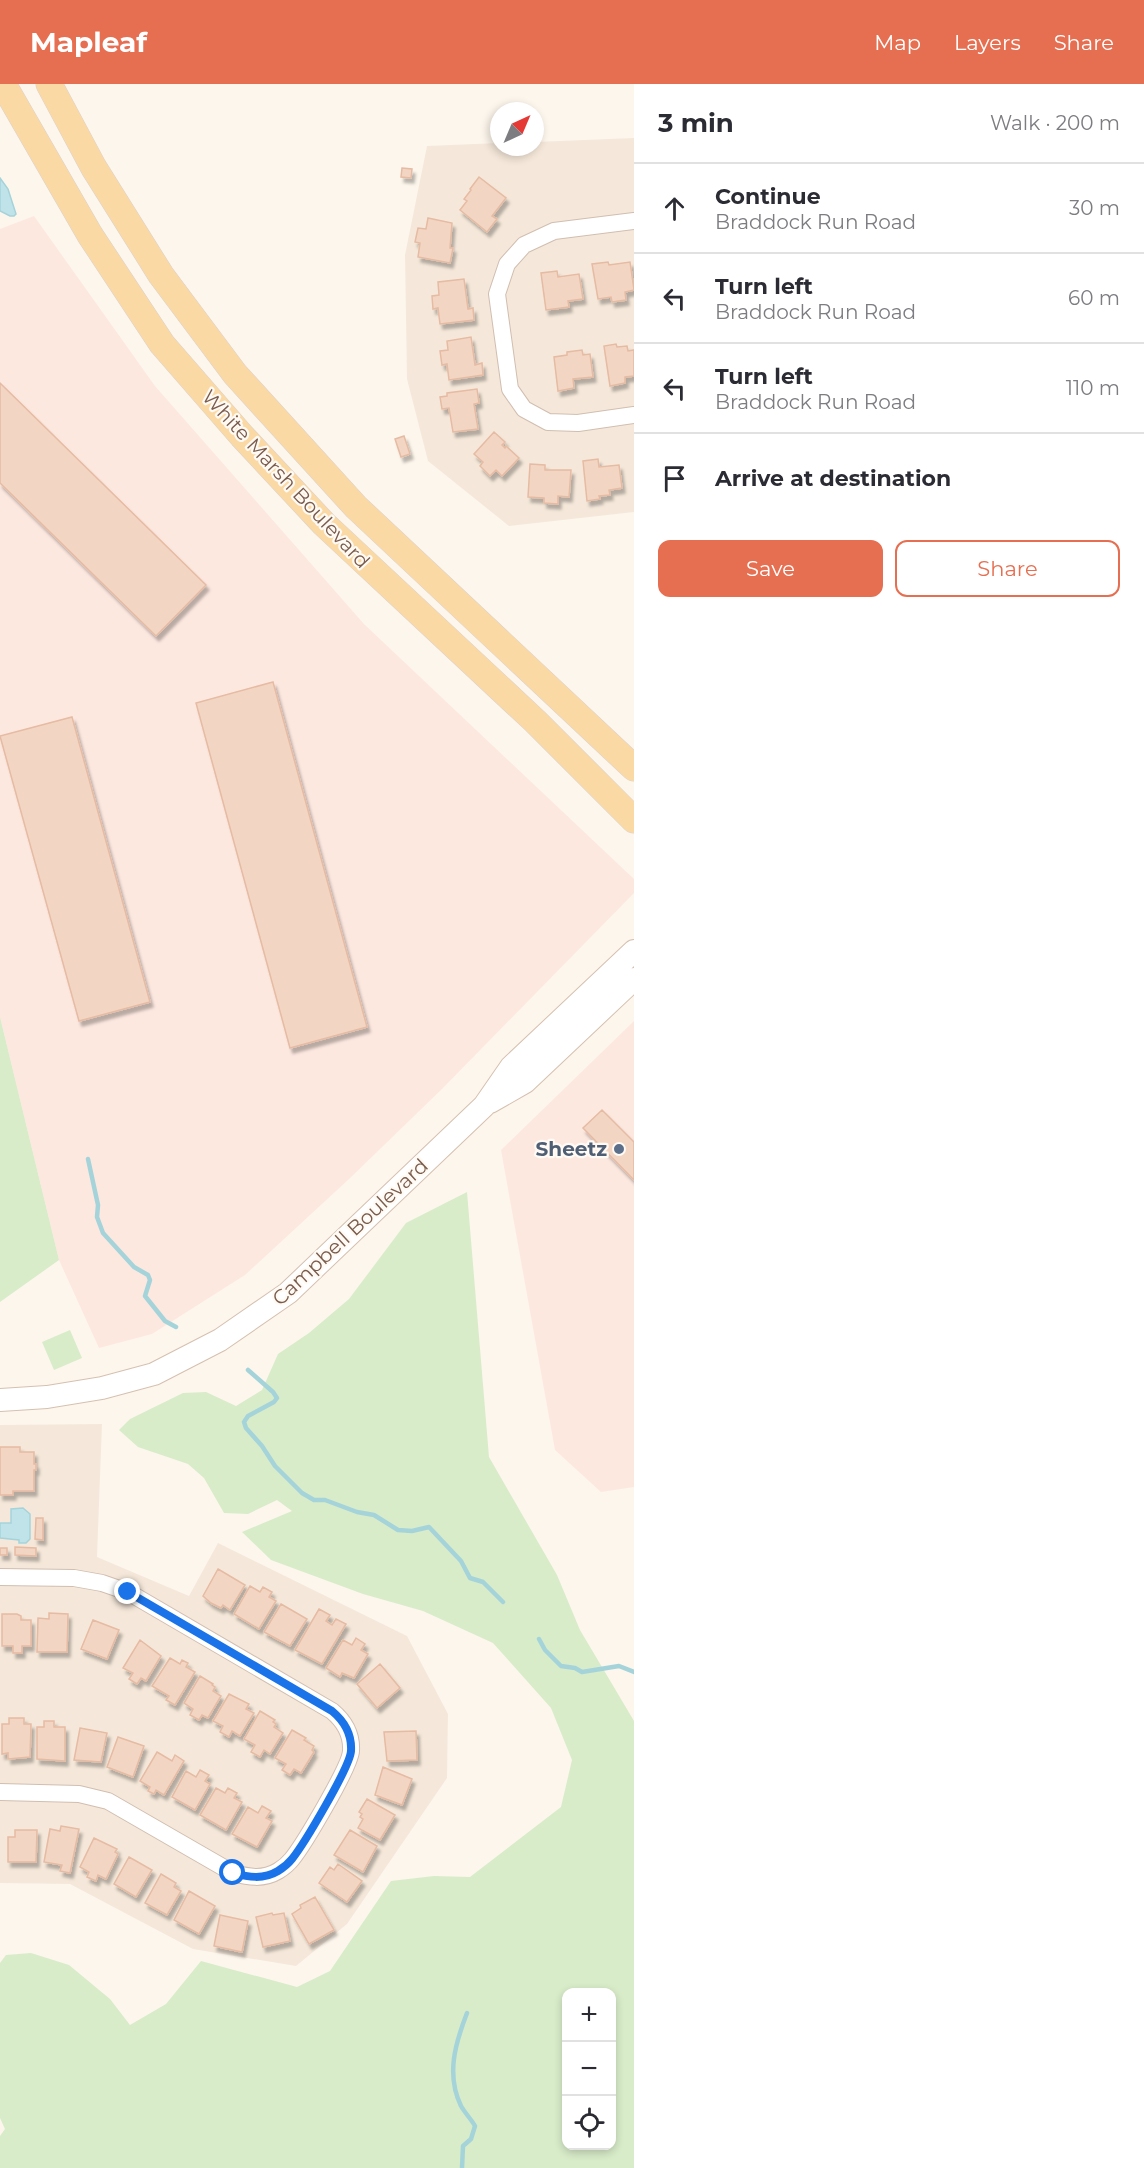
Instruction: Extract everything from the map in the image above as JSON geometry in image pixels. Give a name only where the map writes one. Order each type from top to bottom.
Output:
[{"type":"main road","name":"White Marsh Boulevard","points":[[3,84],[90,235],[162,344],[242,436],[324,524],[535,722],[634,820]]},
{"type":"main road","name":"White Marsh Boulevard","points":[[49,84],[94,168],[161,275],[235,374],[356,507],[634,768]]},
{"type":"street","points":[[634,221],[554,231],[524,245],[507,264],[497,294],[510,389],[524,409],[548,422],[578,423],[634,415]]},
{"type":"street","name":"Campbell Boulevard","points":[[0,1400],[47,1397],[102,1388],[154,1374],[220,1340],[288,1293],[484,1106],[511,1067],[634,951]]},
{"type":"street","name":"Campbell Boulevard","points":[[484,1106],[525,1082],[634,979]]},
{"type":"street","points":[[0,1577],[74,1578],[102,1583],[128,1592],[332,1711],[341,1718],[347,1728],[351,1739],[351,1750],[346,1770],[293,1858],[278,1871],[259,1877],[233,1873],[108,1801],[79,1794],[0,1792]]},
{"type":"shaded area","points":[[634,138],[634,512],[509,526],[428,461],[407,379],[405,255],[427,146],[490,143],[490,156],[544,156],[544,142]]},
{"type":"shaded area","points":[[34,216],[155,386],[364,624],[634,879],[634,893],[442,1089],[245,1275],[152,1334],[99,1348],[59,1260],[0,1017],[0,229]]},
{"type":"shaded area","points":[[634,1021],[634,1487],[601,1492],[555,1450],[501,1150]]},
{"type":"shaded area","points":[[102,1424],[97,1557],[189,1596],[218,1543],[407,1636],[448,1714],[447,1778],[347,1924],[296,1966],[193,1949],[70,1884],[0,1883],[0,1425]]},
{"type":"green space","points":[[0,1017],[59,1260],[0,1302]]},
{"type":"green space","points":[[467,1192],[489,1457],[557,1575],[580,1630],[634,1721],[634,2168],[0,2168],[0,2136],[5,2129],[0,2118],[0,1963],[6,1955],[31,1953],[69,1965],[110,1999],[130,2025],[166,2004],[201,1961],[297,1987],[330,1971],[391,1881],[434,1876],[470,1877],[561,1807],[572,1760],[551,1708],[493,1643],[423,1611],[363,1594],[271,1560],[242,1532],[292,1511],[277,1500],[248,1514],[224,1513],[204,1478],[188,1464],[138,1447],[119,1430],[130,1419],[183,1393],[206,1392],[236,1406],[262,1390],[278,1354],[309,1333],[349,1299],[406,1223]]},
{"type":"green space","points":[[70,1330],[82,1358],[54,1370],[42,1342]]},
{"type":"water","points":[[0,178],[8,189],[16,214],[14,216],[0,211]]},
{"type":"water","points":[[23,1508],[30,1514],[30,1539],[26,1543],[19,1543],[19,1540],[0,1538],[0,1523],[11,1523],[11,1509]]},
{"type":"building","points":[[402,168],[412,169],[411,178],[401,177]]},
{"type":"building","points":[[479,177],[506,198],[492,216],[497,219],[487,232],[460,210],[467,201],[464,199]]},
{"type":"building","points":[[428,218],[452,223],[450,248],[453,248],[450,263],[418,257],[420,243],[415,242],[418,228],[426,229]]},
{"type":"building","points":[[608,262],[609,265],[630,262],[634,290],[625,292],[626,300],[612,302],[611,297],[598,299],[592,264]]},
{"type":"building","points":[[557,271],[558,277],[579,274],[583,299],[568,301],[569,307],[546,310],[541,273]]},
{"type":"building","points":[[464,279],[468,309],[473,308],[474,320],[440,324],[438,308],[433,309],[432,296],[439,295],[438,282]]},
{"type":"building","points":[[471,337],[475,365],[482,363],[483,375],[449,380],[447,364],[442,365],[440,351],[448,350],[447,341]]},
{"type":"building","points":[[616,344],[617,347],[627,346],[628,351],[634,350],[634,376],[625,377],[625,383],[610,386],[604,346]]},
{"type":"building","points":[[582,350],[583,355],[590,354],[593,377],[573,379],[574,388],[558,391],[554,357]]},
{"type":"building","points":[[0,383],[206,585],[156,636],[0,483]]},
{"type":"building","points":[[477,389],[479,403],[474,404],[478,429],[453,432],[449,408],[442,409],[440,397],[447,396],[447,393]]},
{"type":"building","points":[[494,432],[505,442],[502,445],[519,458],[502,476],[496,470],[490,476],[480,466],[483,462],[474,454]]},
{"type":"building","points":[[404,436],[410,454],[401,457],[395,439]]},
{"type":"building","points":[[598,459],[599,467],[619,465],[622,488],[609,490],[610,495],[599,496],[600,499],[587,501],[583,461]]},
{"type":"building","points":[[530,464],[545,465],[545,470],[571,470],[569,497],[558,496],[558,504],[544,503],[544,498],[528,497]]},
{"type":"building","points":[[273,682],[367,1027],[290,1048],[196,703]]},
{"type":"building","points":[[72,717],[150,1002],[79,1021],[0,736]]},
{"type":"building","name":"Sheetz","points":[[602,1110],[634,1142],[634,1180],[583,1128]]},
{"type":"building","points":[[0,1447],[20,1447],[20,1452],[34,1452],[36,1470],[34,1470],[34,1491],[13,1491],[13,1495],[0,1495]]},
{"type":"building","points":[[36,1518],[43,1518],[43,1540],[35,1539]]},
{"type":"building","points":[[15,1547],[36,1548],[36,1556],[15,1555]]},
{"type":"building","points":[[0,1548],[7,1548],[7,1555],[0,1555]]},
{"type":"building","points":[[218,1569],[245,1585],[230,1610],[223,1605],[221,1608],[211,1603],[203,1596]]},
{"type":"building","points":[[250,1586],[260,1592],[263,1587],[272,1592],[269,1597],[276,1601],[259,1629],[234,1614]]},
{"type":"building","points":[[281,1604],[307,1619],[290,1646],[264,1632]]},
{"type":"building","points":[[319,1609],[330,1615],[326,1621],[332,1625],[336,1619],[346,1624],[322,1664],[295,1650]]},
{"type":"building","points":[[49,1613],[68,1614],[67,1652],[37,1652],[38,1618],[49,1619]]},
{"type":"building","points":[[2,1614],[17,1614],[21,1616],[21,1620],[31,1620],[31,1646],[22,1646],[22,1653],[13,1653],[13,1646],[2,1646]]},
{"type":"building","points":[[93,1620],[119,1630],[107,1659],[81,1649]]},
{"type":"building","points":[[356,1638],[365,1644],[361,1650],[368,1654],[354,1678],[342,1673],[340,1677],[326,1668],[343,1640],[352,1645]]},
{"type":"building","points":[[140,1640],[161,1656],[146,1681],[141,1678],[137,1684],[129,1679],[133,1673],[123,1668]]},
{"type":"building","points":[[170,1658],[180,1664],[182,1660],[188,1663],[186,1667],[195,1672],[175,1705],[166,1700],[169,1696],[152,1686]]},
{"type":"building","points":[[380,1664],[400,1688],[377,1708],[357,1684]]},
{"type":"building","points":[[200,1676],[213,1684],[215,1687],[213,1691],[221,1696],[208,1718],[202,1715],[199,1720],[190,1715],[193,1709],[184,1703]]},
{"type":"building","points":[[229,1694],[249,1704],[246,1709],[254,1713],[240,1736],[232,1731],[229,1737],[220,1732],[223,1726],[213,1721]]},
{"type":"building","points":[[260,1711],[275,1720],[274,1727],[283,1733],[270,1754],[264,1750],[260,1757],[251,1752],[255,1745],[244,1739]]},
{"type":"building","points":[[9,1718],[24,1718],[24,1724],[31,1724],[30,1757],[8,1759],[8,1753],[2,1754],[2,1724],[9,1724]]},
{"type":"building","points":[[44,1721],[54,1721],[54,1727],[65,1727],[65,1761],[37,1759],[37,1727],[44,1727]]},
{"type":"building","points":[[80,1728],[107,1733],[101,1762],[74,1760]]},
{"type":"building","points":[[292,1730],[314,1746],[312,1750],[314,1752],[301,1773],[294,1769],[290,1775],[282,1770],[286,1764],[275,1758]]},
{"type":"building","points":[[416,1731],[417,1760],[387,1761],[384,1732]]},
{"type":"building","points":[[118,1737],[144,1746],[133,1777],[107,1767]]},
{"type":"building","points":[[157,1752],[172,1761],[175,1755],[184,1761],[164,1795],[156,1790],[154,1794],[148,1791],[150,1787],[140,1781]]},
{"type":"building","points":[[383,1767],[412,1779],[402,1805],[375,1795]]},
{"type":"building","points":[[200,1770],[209,1775],[205,1781],[210,1784],[195,1810],[172,1797],[186,1771],[196,1777]]},
{"type":"building","points":[[216,1788],[225,1793],[228,1788],[237,1793],[234,1798],[242,1802],[226,1830],[200,1815]]},
{"type":"building","points":[[367,1799],[395,1815],[380,1840],[358,1828],[363,1819],[359,1812]]},
{"type":"building","points":[[262,1806],[271,1811],[266,1818],[272,1821],[257,1847],[232,1834],[248,1807],[258,1813]]},
{"type":"building","points":[[61,1826],[79,1829],[70,1873],[60,1871],[62,1865],[44,1862],[50,1829],[60,1831]]},
{"type":"building","points":[[15,1830],[37,1830],[36,1862],[8,1862],[8,1837],[15,1837]]},
{"type":"building","points":[[350,1830],[377,1846],[363,1872],[334,1855]]},
{"type":"building","points":[[94,1838],[117,1849],[115,1852],[118,1854],[106,1879],[98,1875],[96,1881],[87,1877],[89,1872],[80,1867]]},
{"type":"building","points":[[129,1857],[152,1870],[136,1897],[114,1884]]},
{"type":"building","points":[[338,1864],[362,1881],[347,1902],[319,1883],[330,1867],[334,1870]]},
{"type":"building","points":[[161,1874],[176,1883],[174,1887],[181,1891],[167,1915],[145,1903]]},
{"type":"building","points":[[189,1891],[215,1906],[199,1934],[174,1920]]},
{"type":"building","points":[[315,1897],[334,1930],[309,1944],[292,1914],[301,1908],[300,1905]]},
{"type":"building","points":[[272,1913],[273,1915],[284,1913],[290,1941],[263,1947],[256,1917]]},
{"type":"building","points":[[220,1915],[248,1921],[242,1952],[214,1946]]},
{"type":"waterway","points":[[88,1159],[98,1205],[97,1217],[103,1233],[134,1267],[148,1275],[150,1280],[145,1296],[165,1321],[176,1327]]},
{"type":"waterway","points":[[248,1370],[277,1398],[274,1402],[248,1416],[244,1422],[246,1428],[275,1466],[302,1493],[314,1500],[325,1500],[357,1512],[374,1515],[398,1530],[412,1531],[429,1527],[461,1561],[470,1578],[483,1582],[503,1602]]},
{"type":"waterway","points":[[539,1639],[545,1650],[561,1666],[575,1668],[582,1672],[619,1666],[634,1672]]},
{"type":"waterway","points":[[462,2168],[463,2146],[471,2139],[475,2126],[461,2106],[456,2094],[453,2071],[456,2048],[467,2013]]},
{"type":"place","name":"Sheetz","points":[[619,1149]]},
{"type":"route","points":[[128,1592],[332,1711],[341,1718],[347,1728],[351,1739],[351,1750],[346,1770],[293,1858],[287,1865],[269,1875],[259,1877],[233,1873]]}]
